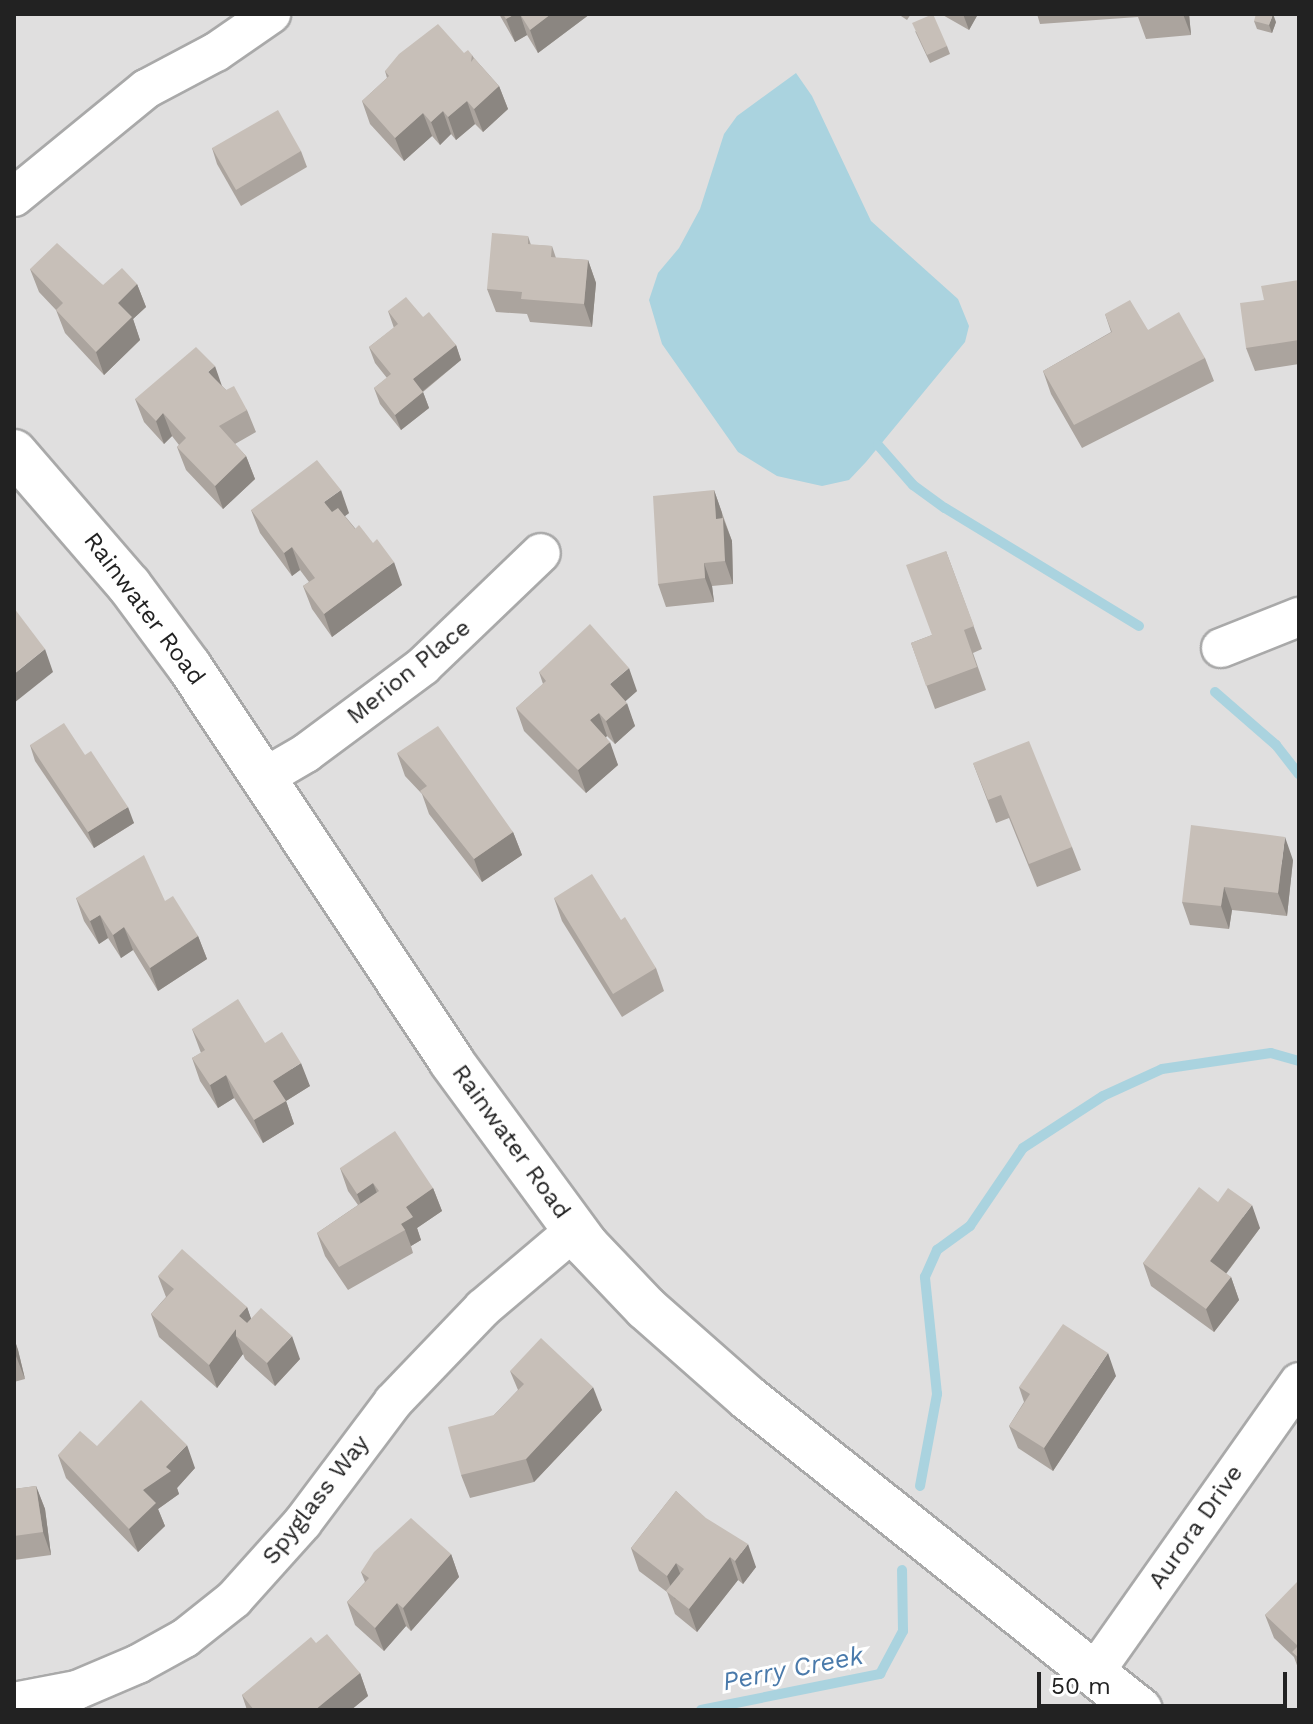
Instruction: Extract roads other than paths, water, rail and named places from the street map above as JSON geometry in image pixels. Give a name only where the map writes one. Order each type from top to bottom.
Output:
[{"type":"street","points":[[14,197],[146,89],[216,52],[271,14]]},
{"type":"street","name":"Rainwater Road","points":[[14,452],[129,585],[265,777],[451,1061],[575,1230],[646,1308],[748,1398],[1140,1710]]},
{"type":"street","name":"Merion Place","points":[[265,777],[306,753],[423,666],[541,553]]},
{"type":"street","points":[[1221,648],[1299,617]]},
{"type":"street","name":"Spyglass Way","points":[[14,1702],[77,1690],[138,1664],[185,1638],[234,1599],[303,1522],[393,1402],[483,1308],[575,1230]]},
{"type":"street","name":"Aurora Drive","points":[[1094,1673],[1299,1382]]},
{"type":"water","points":[[796,73],[812,96],[871,221],[958,299],[969,326],[965,342],[866,462],[849,480],[822,486],[777,476],[738,452],[662,344],[649,300],[658,273],[679,248],[700,209],[724,134],[737,116]]},
{"type":"waterway","points":[[878,445],[913,485],[945,508],[1139,626]]},
{"type":"waterway","points":[[1215,692],[1276,745],[1299,774]]},
{"type":"waterway","name":"Perry Creek","points":[[920,1486],[937,1394],[925,1277],[937,1250],[970,1226],[1023,1148],[1103,1096],[1162,1069],[1271,1053],[1299,1061]]},
{"type":"waterway","name":"Perry Creek","points":[[701,1710],[880,1674],[903,1631],[902,1570]]}]
